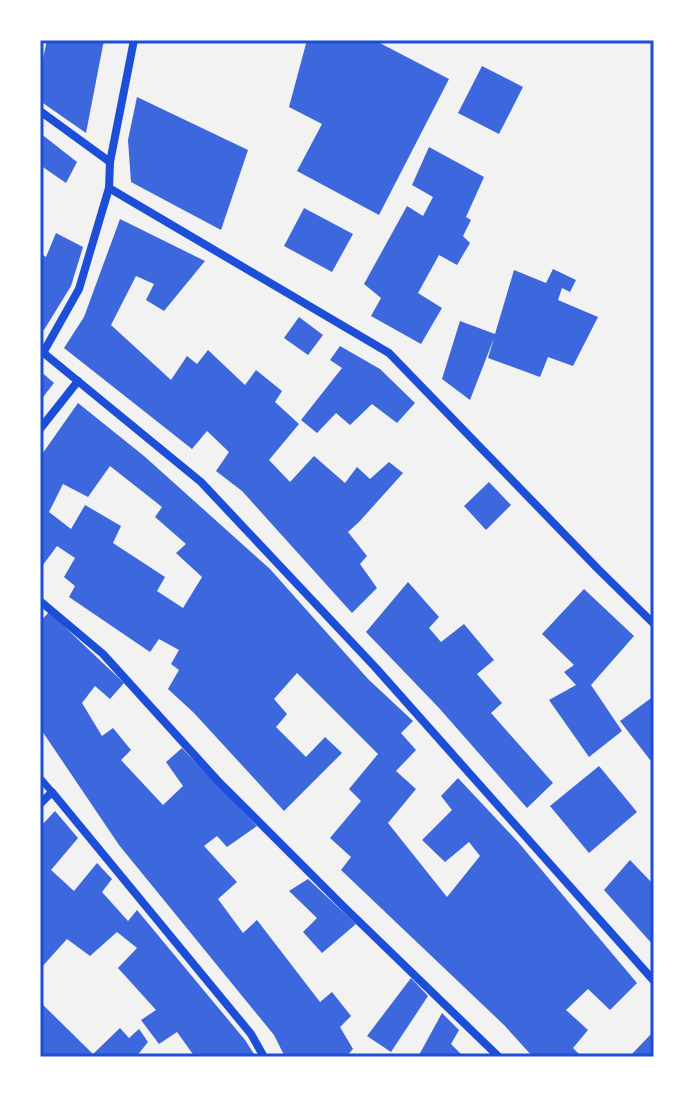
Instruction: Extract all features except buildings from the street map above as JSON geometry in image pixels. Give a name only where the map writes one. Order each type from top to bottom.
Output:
[{"type":"street","points":[[134,40],[110,162],[109,188],[79,289],[42,352],[201,482],[375,667],[654,981]]},
{"type":"street","points":[[40,111],[110,162]]},
{"type":"street","points":[[109,188],[389,353],[654,624]]},
{"type":"street","points":[[40,429],[78,381]]},
{"type":"street","points":[[40,601],[103,654],[218,781],[499,1057]]},
{"type":"street","points":[[40,778],[251,1034],[264,1057]]},
{"type":"street","points":[[40,804],[52,792]]}]
